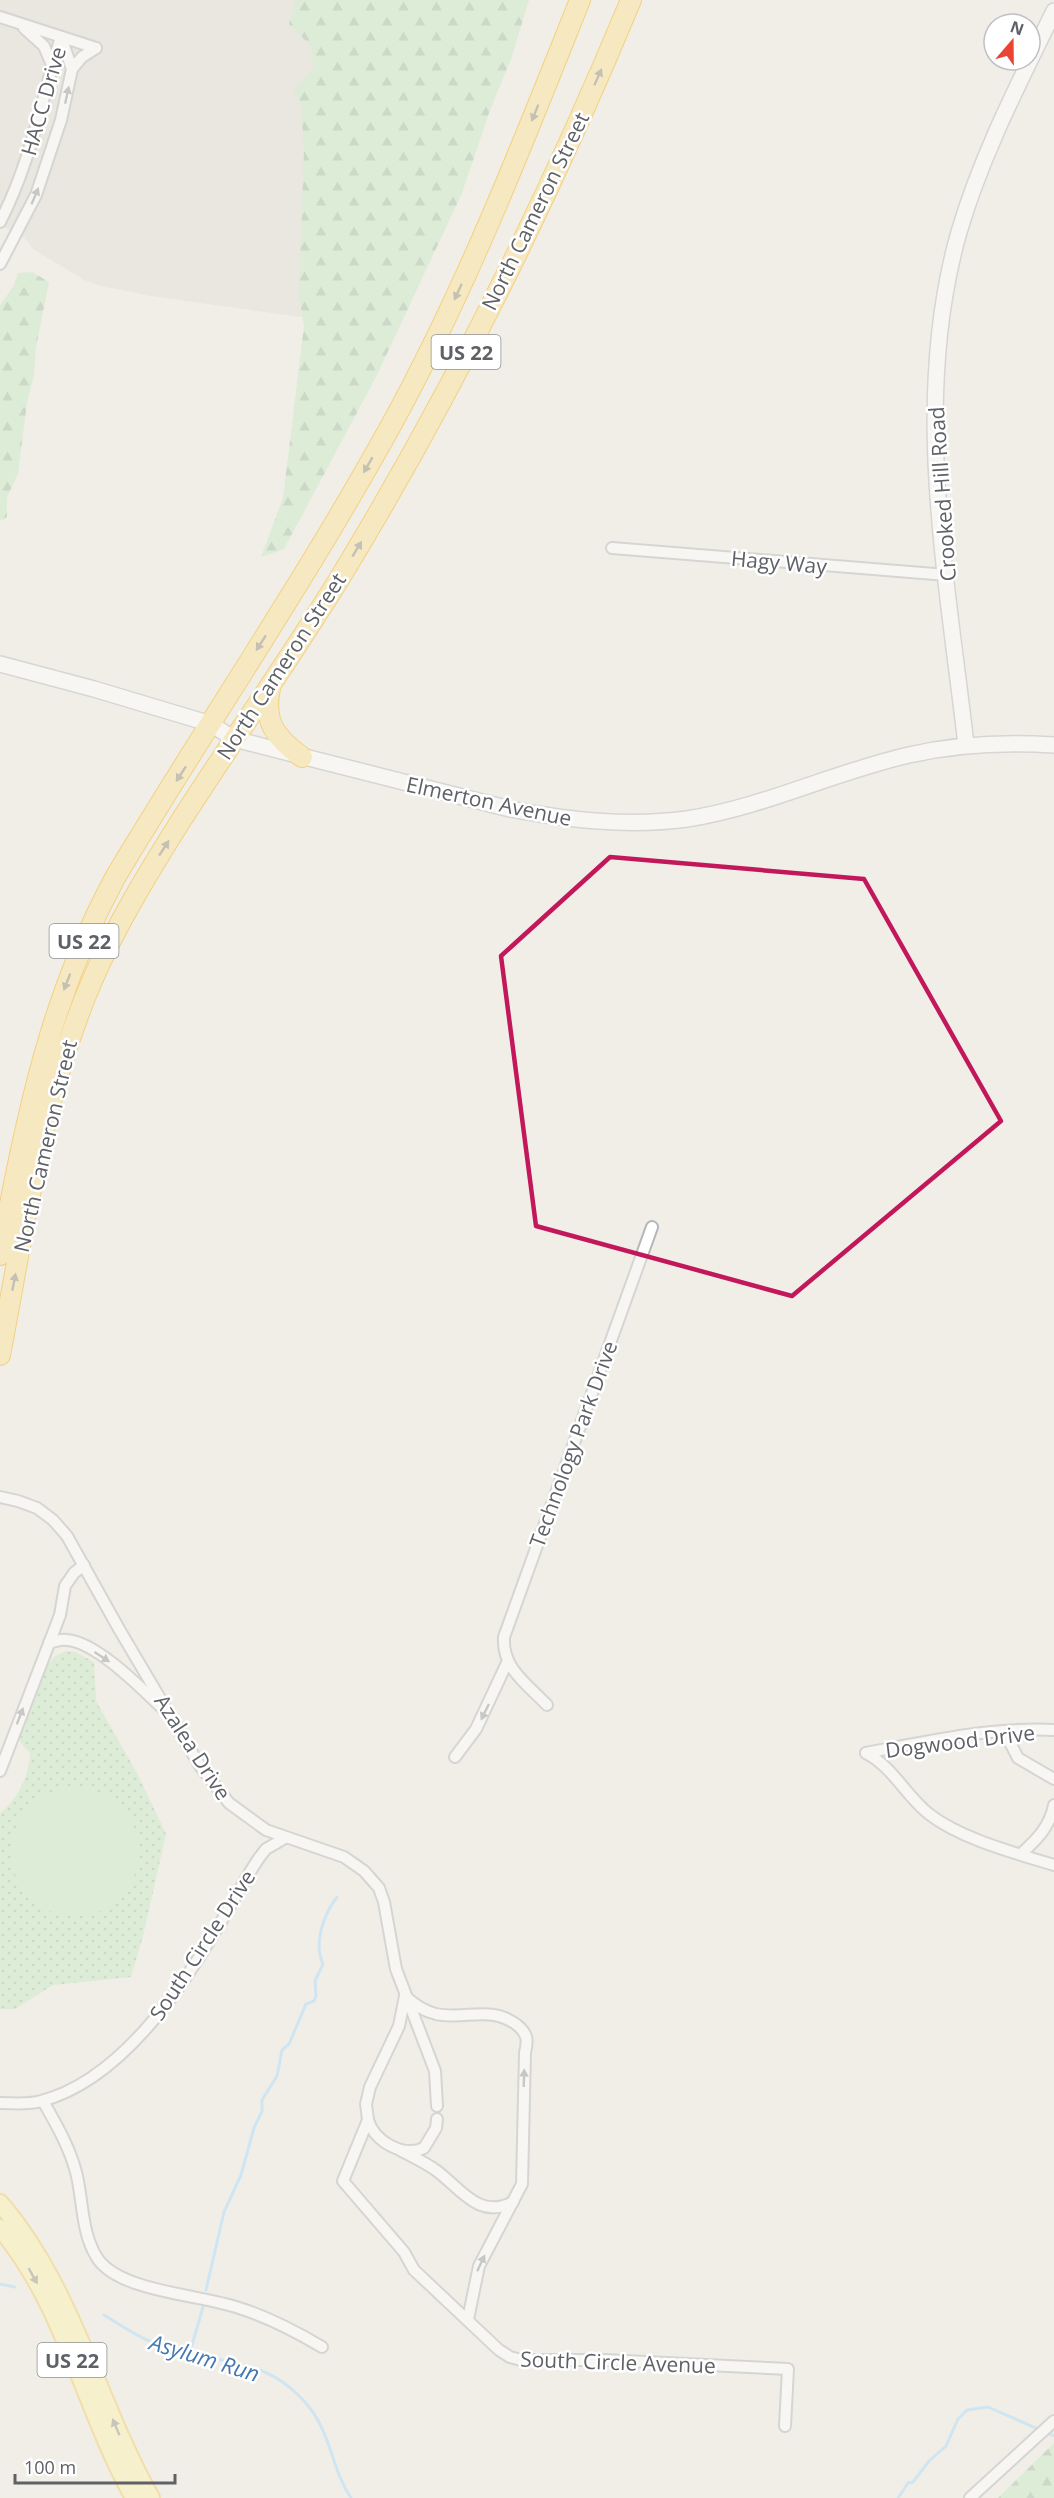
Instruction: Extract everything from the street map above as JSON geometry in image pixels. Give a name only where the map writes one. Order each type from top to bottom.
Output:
[{"type":"highway","name":"North Cameron Street","points":[[0,1255],[34,1085],[57,1008],[74,964],[117,876],[332,528],[402,404],[454,300],[493,214],[580,0]]},
{"type":"highway","name":"North Cameron Street","points":[[0,1355],[54,1088],[81,1007],[104,954],[134,898],[365,537],[476,333],[556,171],[631,0]]},
{"type":"highway","points":[[270,688],[267,707],[271,724],[282,741],[302,757]]},
{"type":"main road","name":"US 22","points":[[0,2203],[29,2242],[58,2294],[128,2455],[151,2498]]},
{"type":"main road","name":"US 22","points":[[0,2228],[17,2250],[45,2300],[115,2461],[134,2498]]},
{"type":"street","name":"Crooked Hill Road","points":[[966,745],[938,498],[934,411],[936,367],[948,281],[959,234],[985,157],[1054,11]]},
{"type":"street","points":[[0,17],[96,48],[82,57],[72,69]]},
{"type":"street","points":[[20,23],[44,46],[52,65]]},
{"type":"street","name":"HACC Drive","points":[[0,222],[17,186],[34,140],[61,37]]},
{"type":"street","name":"HACC Drive","points":[[0,264],[26,218],[46,170],[61,120],[72,69],[61,37]]},
{"type":"street","name":"Hagy Way","points":[[612,548],[947,575]]},
{"type":"street","name":"Elmerton Avenue","points":[[0,664],[60,679],[211,724],[234,739],[510,809],[578,820],[634,823],[685,819],[730,810],[910,754],[966,745],[1054,744]]},
{"type":"street","name":"Technology Park Drive","points":[[455,1756],[476,1729],[507,1663],[503,1647],[504,1636],[652,1227]]},
{"type":"street","name":"Azalea Drive","points":[[0,1497],[27,1504],[53,1520],[67,1536],[210,1782],[228,1803],[252,1822],[285,1838],[344,1857],[364,1871],[379,1888],[384,1902],[393,1956],[405,1996],[415,2016],[437,2081],[437,2106]]},
{"type":"street","points":[[0,1771],[60,1614],[69,1579],[84,1564]]},
{"type":"street","points":[[49,1643],[66,1639],[99,1654],[130,1678],[172,1718]]},
{"type":"street","points":[[507,1663],[547,1704]]},
{"type":"street","name":"Dogwood Drive","points":[[1021,1854],[969,1835],[934,1818],[877,1759],[866,1753],[1004,1731],[1054,1730]]},
{"type":"street","points":[[1004,1731],[1017,1758],[1054,1779]]},
{"type":"street","points":[[1021,1854],[1038,1839],[1046,1827],[1054,1805]]},
{"type":"street","name":"South Circle Drive","points":[[43,2101],[87,2080],[114,2060],[141,2034],[197,1959],[250,1871],[266,1849],[285,1838]]},
{"type":"street","points":[[1021,1854],[1054,1865]]},
{"type":"street","points":[[405,1996],[420,2008],[435,2014],[500,2015],[526,2033],[521,2165],[523,2176],[519,2192],[479,2266],[468,2319]]},
{"type":"street","name":"South Circle Avenue","points":[[405,1996],[399,2026],[368,2092],[366,2104],[368,2120],[343,2181],[404,2252],[414,2270],[499,2350],[510,2357],[521,2360],[605,2360],[788,2369],[785,2426]]},
{"type":"street","points":[[0,2103],[43,2101],[69,2150],[76,2172],[90,2246],[106,2270],[116,2277],[133,2283],[214,2301],[250,2312],[283,2325],[322,2347]]},
{"type":"street","points":[[400,2151],[412,2152],[423,2148],[436,2128],[437,2119]]},
{"type":"street","points":[[368,2120],[376,2135],[436,2170],[462,2194],[477,2203],[500,2208],[514,2201]]},
{"type":"street","points":[[970,2498],[1051,2424]]},
{"type":"highlighted area","points":[[610,857],[864,879],[1001,1121],[792,1296],[536,1226],[501,956]]},
{"type":"shaded area","points":[[0,0],[517,0],[380,328],[151,296],[97,285],[84,280],[33,249],[25,238],[0,225]]},
{"type":"green space","points":[[296,0],[529,0],[512,56],[489,113],[462,193],[377,375],[284,549],[261,557],[283,498],[304,326],[299,295],[304,149],[301,104],[294,91],[314,67],[311,46],[289,24]]},
{"type":"green space","points":[[32,272],[49,282],[36,347],[34,375],[27,403],[18,474],[7,497],[7,517],[0,521],[0,305],[13,287],[18,273]]},
{"type":"green space","points":[[66,1651],[75,1652],[94,1662],[96,1701],[138,1775],[166,1834],[143,1936],[131,1977],[53,1985],[15,2009],[0,2009],[0,1813],[17,1794],[25,1778],[30,1753],[19,1741],[48,1665],[55,1656]]},
{"type":"green space","points":[[75,1788],[100,1793],[120,1807],[134,1827],[139,1852],[134,1877],[120,1897],[100,1911],[75,1916],[50,1911],[30,1897],[16,1877],[11,1852],[16,1827],[30,1807],[50,1793]]},
{"type":"green space","points":[[1054,2443],[1054,2498],[998,2498]]},
{"type":"waterway","points":[[206,2290],[224,2212],[241,2175],[254,2128],[262,2111],[262,2100],[277,2076],[282,2050],[289,2044],[306,2004],[314,2001],[316,1996],[315,1981],[323,1964],[319,1947],[321,1929],[337,1897]]},
{"type":"waterway","name":"Asylum Run","points":[[0,2284],[15,2287]]},
{"type":"waterway","points":[[190,2352],[203,2307]]},
{"type":"waterway","name":"Asylum Run","points":[[104,2315],[133,2333],[157,2344],[185,2353],[242,2364],[277,2378],[293,2390],[316,2418],[351,2498]]},
{"type":"waterway","name":"Asylum Run","points":[[898,2498],[908,2483],[913,2482],[929,2461],[946,2446],[958,2419],[967,2410],[988,2407],[1054,2436]]}]
